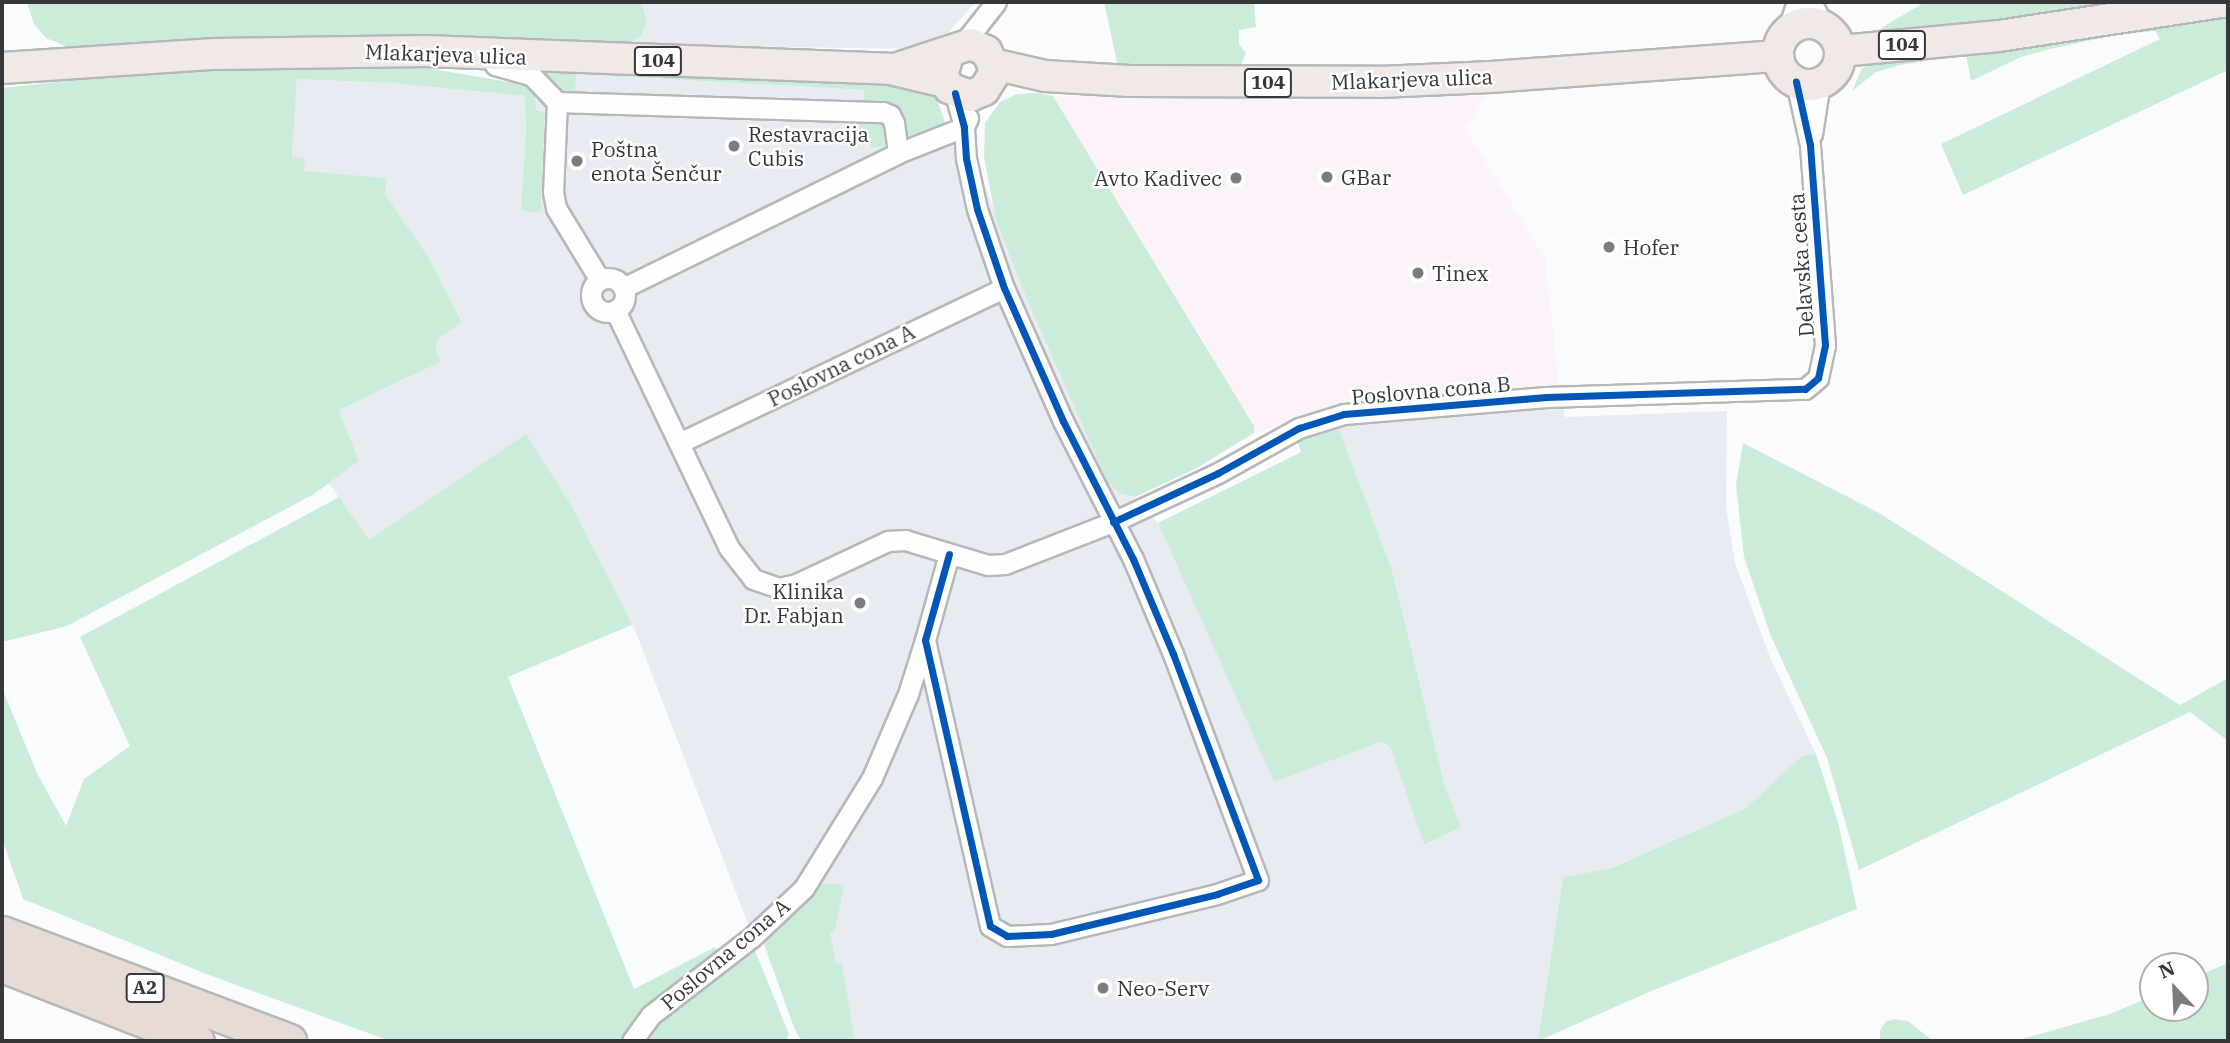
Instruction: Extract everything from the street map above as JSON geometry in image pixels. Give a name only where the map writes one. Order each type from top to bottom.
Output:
[{"type":"highway","name":"A2","points":[[2,933],[289,1041]]},
{"type":"highway","name":"A2","points":[[2,965],[197,1041]]},
{"type":"main road","name":"104","points":[[1782,45],[1817,14],[1835,35],[1841,51],[1999,36],[2222,2]]},
{"type":"main road","name":"Mlakarjeva ulica","points":[[2,68],[215,54],[425,51],[1234,83],[1426,81],[1782,45]]},
{"type":"main road","points":[[1782,45],[1784,71],[1808,82],[1833,74],[1841,51]]},
{"type":"street","points":[[1782,45],[1797,2]]},
{"type":"street","points":[[925,640],[990,926],[1007,936],[1051,934],[1217,894],[1258,880],[1173,653],[1038,368],[1004,288],[977,209],[965,158],[964,127],[970,71],[994,5]]},
{"type":"street","points":[[425,51],[520,70],[539,81],[557,102],[553,192],[556,208],[600,280]]},
{"type":"street","name":"Delavska cesta","points":[[1734,392],[1805,390],[1818,378],[1825,345],[1808,82]]},
{"type":"street","points":[[557,102],[883,112],[890,115],[894,123],[898,153]]},
{"type":"street","points":[[623,288],[898,153],[964,127]]},
{"type":"street","points":[[613,279],[623,288],[624,300],[615,310],[602,311],[593,302],[592,290],[600,280],[613,279]]},
{"type":"street","name":"Poslovna cona A","points":[[679,443],[1004,288]]},
{"type":"street","points":[[615,310],[729,548],[753,579],[779,588],[796,584],[888,541],[905,540],[988,565],[1005,564],[1113,522]]},
{"type":"street","name":"Poslovna cona B","points":[[1113,522],[1219,473],[1299,428],[1344,414],[1546,397],[1734,392]]},
{"type":"street","name":"Poslovna cona A","points":[[632,1041],[651,1015],[751,937],[804,888],[872,778],[908,694],[949,554]]},
{"type":"shaded area","points":[[642,2],[976,2],[933,49],[626,45],[641,36],[647,22]]},
{"type":"shaded area","points":[[576,74],[865,90],[947,128],[965,131],[1027,300],[1108,483],[1121,494],[1135,497],[1158,523],[1274,781],[1380,742],[1391,749],[1424,845],[1461,827],[1445,787],[1392,570],[1339,429],[1336,408],[1559,386],[1565,417],[1727,411],[1726,507],[1735,563],[1771,660],[1816,754],[1802,757],[1746,808],[1612,868],[1563,877],[1538,1041],[855,1041],[842,964],[836,965],[819,885],[802,902],[750,929],[635,630],[620,605],[368,540],[329,483],[359,461],[339,410],[411,376],[438,339],[462,321],[427,255],[385,194],[304,171],[292,157],[297,79],[391,83],[525,96],[526,136],[541,209],[545,114],[535,110],[535,91],[574,91]]},
{"type":"shaded area","points":[[1053,96],[1249,97],[1279,101],[1486,96],[1465,129],[1545,258],[1559,386],[1328,409],[1254,433],[1254,426]]},
{"type":"green space","points":[[27,2],[642,2],[647,22],[641,36],[626,45],[73,49],[46,38],[34,24]]},
{"type":"green space","points":[[1104,2],[1254,2],[1256,27],[1239,30],[1239,44],[1246,53],[1240,67],[1118,67]]},
{"type":"green space","points":[[1925,2],[2166,2],[2052,19],[1868,36]]},
{"type":"green space","points":[[2228,11],[2228,70],[1963,195],[1941,144],[2160,39],[2155,31],[2115,35],[2046,50],[2021,57],[1971,81],[1966,54],[1901,65],[1876,72],[1852,91],[1862,68],[1880,60]]},
{"type":"green space","points":[[209,65],[415,66],[526,85],[535,91],[536,110],[545,113],[541,210],[534,213],[521,210],[526,136],[525,96],[391,83],[297,79],[292,157],[305,158],[304,171],[386,178],[385,194],[427,255],[462,322],[438,339],[435,347],[440,362],[339,410],[359,461],[314,494],[67,626],[2,642],[2,88]]},
{"type":"green space","points":[[540,69],[873,79],[928,90],[937,100],[947,128],[908,137],[902,122],[864,104],[864,90],[576,74],[575,91],[560,91]]},
{"type":"green space","points":[[1017,94],[1053,96],[1254,426],[1254,433],[1195,469],[1135,497],[1121,494],[1108,483],[1027,300],[996,220],[984,157],[985,123],[1000,102]]},
{"type":"green space","points":[[859,121],[889,123],[889,140],[884,146],[871,148],[872,138],[859,138]]},
{"type":"green space","points":[[1339,429],[1392,570],[1445,787],[1461,827],[1424,845],[1391,749],[1385,744],[1380,742],[1274,782],[1158,523],[1301,452],[1297,440],[1321,430]]},
{"type":"green space","points":[[526,434],[574,510],[632,625],[508,677],[634,989],[715,947],[719,952],[642,1015],[621,1041],[390,1041],[209,975],[23,899],[2,838],[2,688],[37,773],[66,826],[84,779],[130,746],[80,637],[339,497],[369,540]]},
{"type":"green space","points":[[1743,443],[1879,513],[2180,705],[2228,678],[2228,741],[2190,712],[1859,870],[1827,758],[1770,634],[1744,557],[1736,485]]},
{"type":"green space","points":[[1816,754],[1838,822],[1857,909],[1649,992],[1538,1041],[1563,877],[1612,868],[1746,808],[1802,756]]},
{"type":"green space","points":[[819,885],[844,885],[835,930],[830,933],[836,964],[842,963],[855,1041],[802,1041],[795,1030],[762,939]]},
{"type":"green space","points":[[753,946],[789,1034],[786,1041],[640,1041],[671,1009]]},
{"type":"green space","points":[[2228,963],[2228,1041],[2015,1041],[2110,1014],[2139,1002],[2139,1022],[2209,1022],[2209,971]]},
{"type":"green space","points":[[1894,1019],[1908,1021],[1933,1041],[1880,1041],[1880,1031],[1885,1022]]},
{"type":"cycle path","points":[[1113,522],[1218,473],[1299,428],[1344,414],[1546,397],[1805,389],[1818,378],[1825,345],[1810,145],[1796,82]]},
{"type":"cycle path","points":[[949,554],[925,640],[990,926],[1007,936],[1051,934],[1217,894],[1258,880],[1173,654],[1133,559],[1063,421],[1004,288],[977,209],[966,158],[964,127],[955,93]]},
{"type":"place","name":"Restavracija Cubis","points":[[734,146]]},
{"type":"place","name":"Poštna enota Šenčur","points":[[577,161]]},
{"type":"place","name":"GBar","points":[[1327,177]]},
{"type":"place","name":"Avto Kadivec","points":[[1236,178]]},
{"type":"place","name":"Hofer","points":[[1609,247]]},
{"type":"place","name":"Tinex","points":[[1418,273]]},
{"type":"place","name":"Klinika Dr. Fabjan","points":[[860,603]]},
{"type":"place","name":"Neo-Serv","points":[[1103,988]]}]
